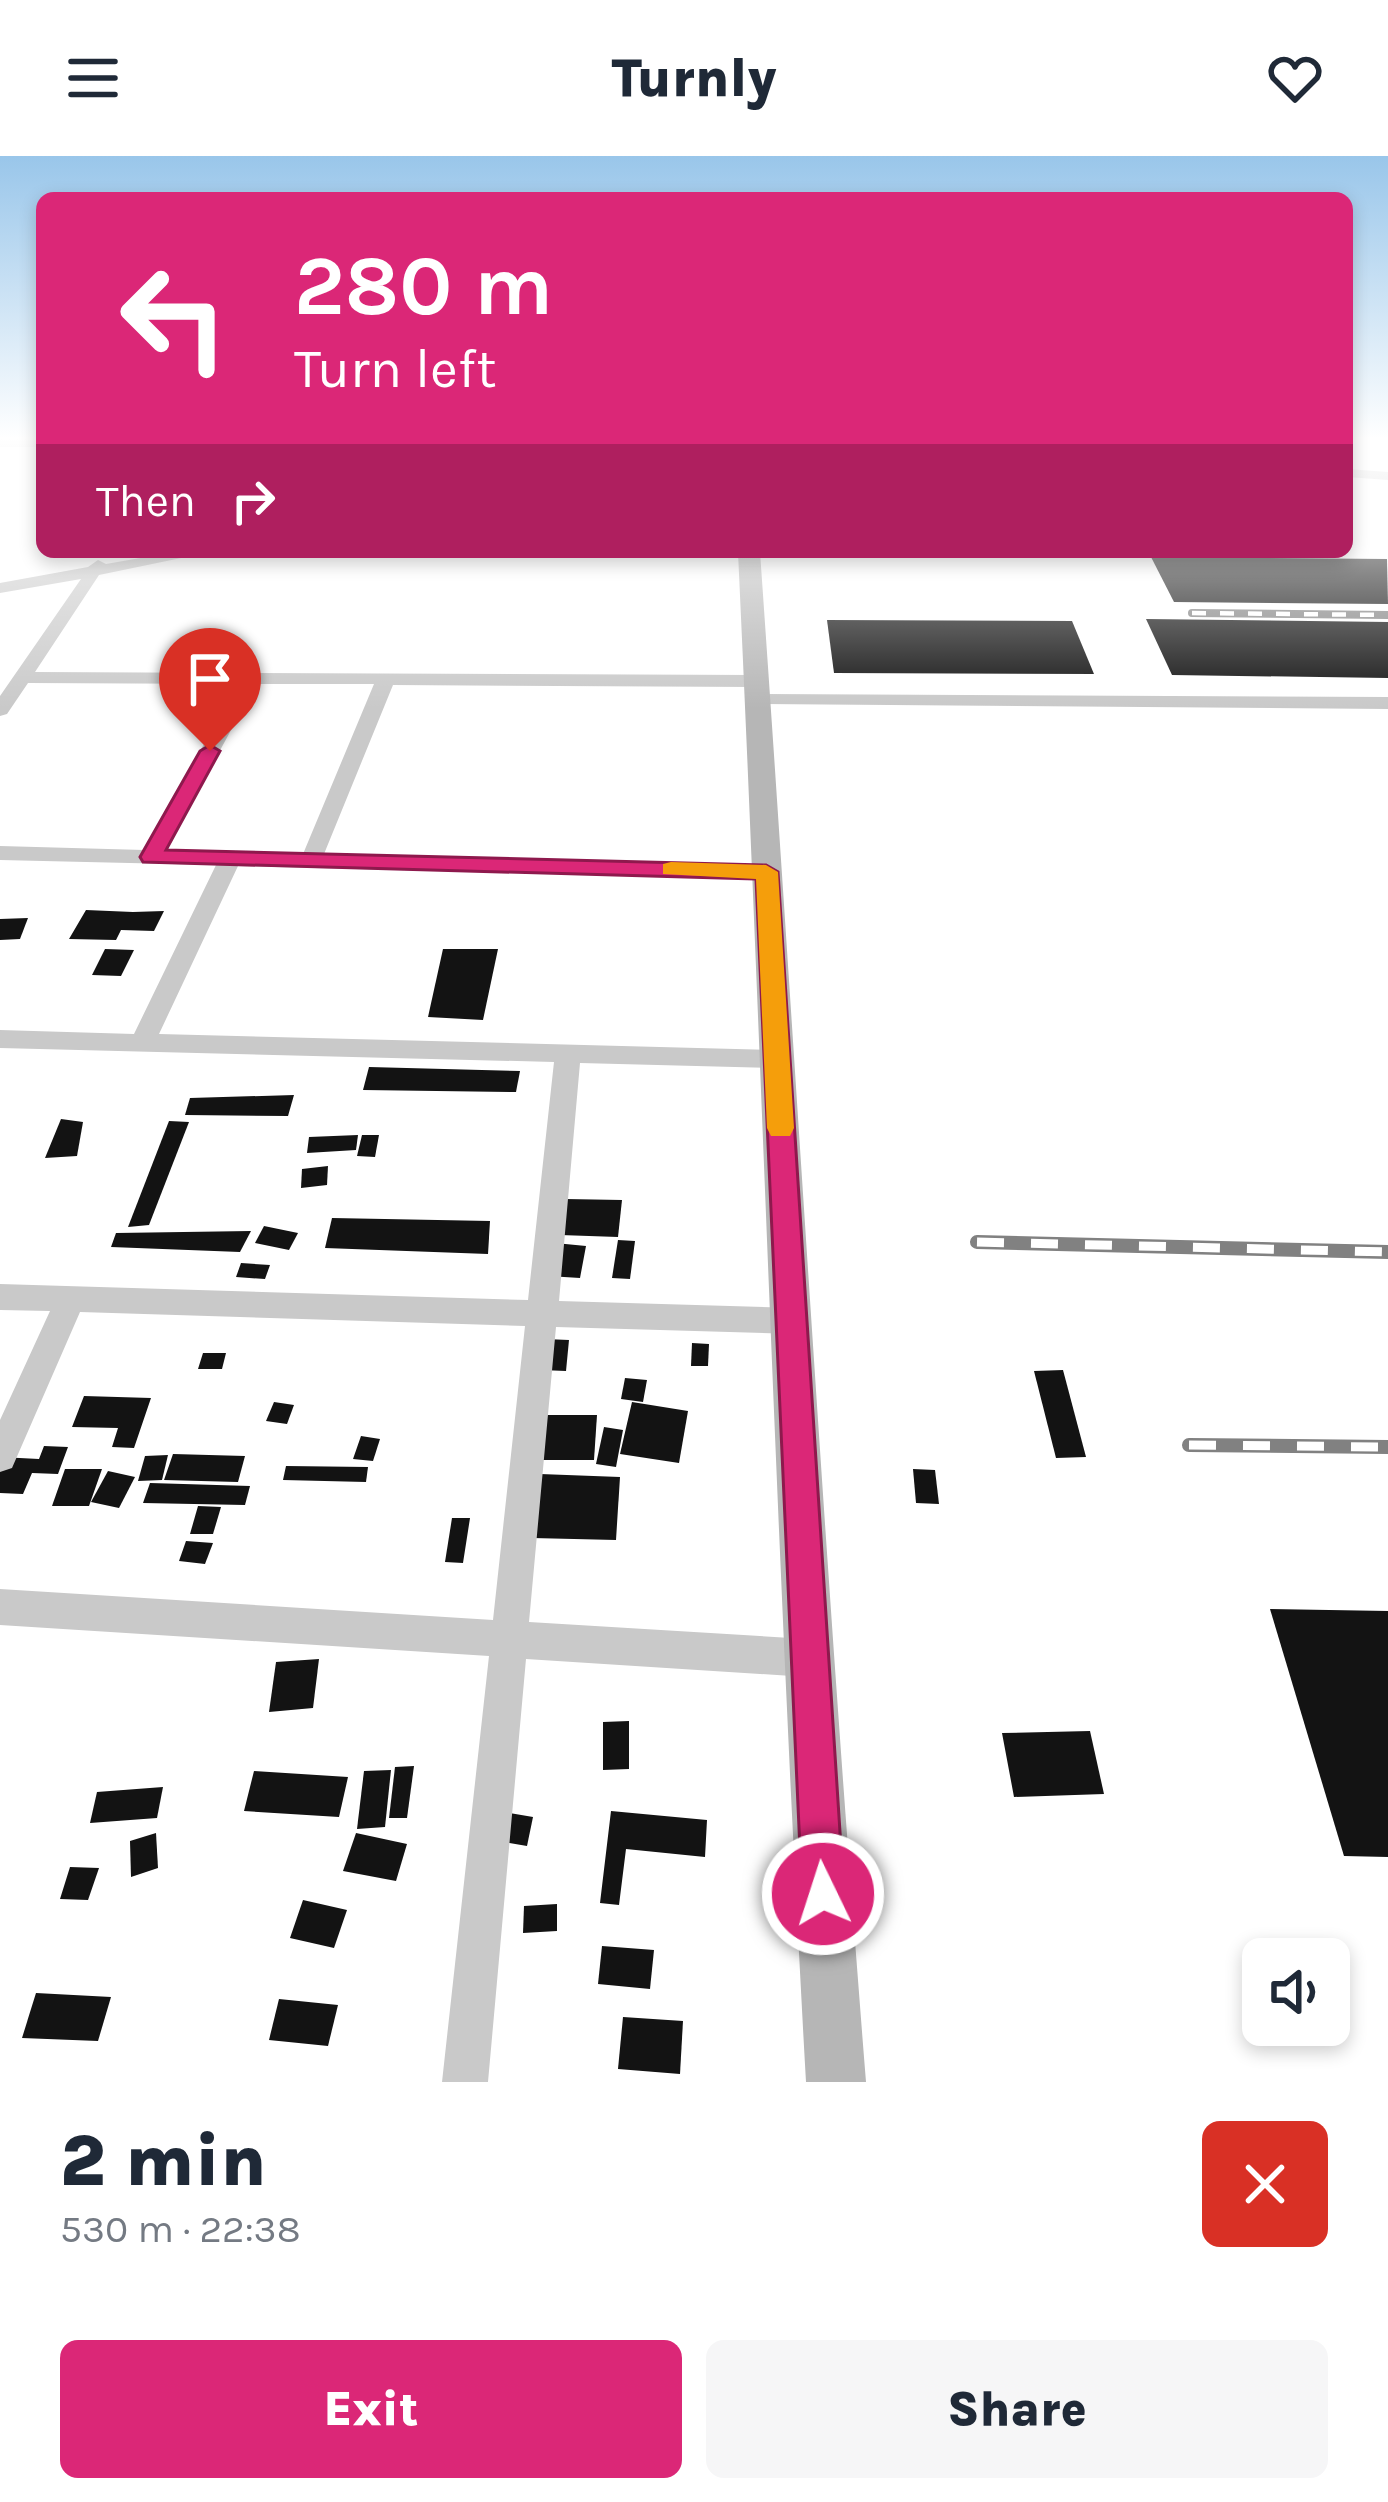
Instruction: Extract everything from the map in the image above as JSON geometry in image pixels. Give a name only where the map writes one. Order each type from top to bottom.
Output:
[{"type":"street","points":[[0,710],[104,558]]},
{"type":"street","points":[[0,605],[8,587],[166,558]]},
{"type":"street","points":[[748,558],[794,1321],[807,1658],[836,2082]]},
{"type":"street","points":[[25,677],[386,678],[757,691],[1388,703]]},
{"type":"street","points":[[312,858],[386,678]]},
{"type":"street","points":[[151,857],[249,680]]},
{"type":"street","points":[[0,853],[766,872]]},
{"type":"street","points":[[143,1042],[231,856]]},
{"type":"street","points":[[0,1039],[775,1059]]},
{"type":"street","points":[[465,2082],[568,1054]]},
{"type":"street","points":[[0,1297],[794,1321]]},
{"type":"street","points":[[0,1457],[70,1300]]},
{"type":"street","points":[[0,1607],[807,1658]]},
{"type":"building","points":[[1152,558],[1387,559],[1388,604],[1174,602]]},
{"type":"building","points":[[1146,619],[1388,622],[1388,678],[1172,675]]},
{"type":"building","points":[[827,620],[1072,621],[1094,674],[834,673]]},
{"type":"building","points":[[86,910],[164,911],[154,931],[121,930],[116,940],[69,939]]},
{"type":"building","points":[[28,918],[20,939],[0,940],[0,919]]},
{"type":"building","points":[[105,949],[134,950],[121,976],[92,975]]},
{"type":"building","points":[[443,949],[498,949],[483,1020],[428,1017]]},
{"type":"building","points":[[369,1067],[520,1071],[516,1092],[363,1090]]},
{"type":"building","points":[[294,1095],[288,1116],[185,1115],[190,1098]]},
{"type":"building","points":[[61,1119],[83,1122],[77,1156],[45,1158]]},
{"type":"building","points":[[169,1121],[189,1122],[149,1225],[128,1227]]},
{"type":"building","points":[[358,1135],[356,1150],[307,1153],[309,1137]]},
{"type":"building","points":[[362,1135],[379,1135],[375,1157],[357,1156]]},
{"type":"building","points":[[328,1166],[327,1185],[301,1188],[302,1169]]},
{"type":"building","points":[[565,1199],[622,1200],[618,1237],[560,1235]]},
{"type":"building","points":[[332,1218],[490,1221],[488,1254],[325,1248]]},
{"type":"building","points":[[264,1226],[298,1233],[289,1250],[255,1243]]},
{"type":"building","points":[[251,1231],[240,1252],[111,1247],[116,1233]]},
{"type":"building","points":[[618,1240],[635,1241],[630,1279],[612,1278]]},
{"type":"building","points":[[555,1243],[586,1246],[580,1278],[548,1276]]},
{"type":"building","points":[[241,1263],[270,1265],[265,1279],[236,1277]]},
{"type":"building","points":[[545,1339],[569,1340],[566,1371],[541,1370]]},
{"type":"building","points":[[692,1343],[709,1344],[708,1366],[691,1366]]},
{"type":"building","points":[[203,1353],[226,1353],[222,1369],[198,1369]]},
{"type":"building","points":[[1063,1370],[1086,1457],[1056,1458],[1034,1371]]},
{"type":"building","points":[[625,1378],[647,1380],[643,1402],[621,1399]]},
{"type":"building","points":[[84,1396],[151,1398],[134,1448],[112,1447],[118,1428],[72,1427]]},
{"type":"building","points":[[274,1402],[294,1405],[287,1424],[266,1421]]},
{"type":"building","points":[[632,1402],[688,1411],[679,1463],[620,1454]]},
{"type":"building","points":[[543,1415],[597,1415],[594,1460],[540,1460]]},
{"type":"building","points":[[604,1427],[623,1430],[616,1467],[596,1464]]},
{"type":"building","points":[[361,1436],[380,1439],[373,1461],[353,1459]]},
{"type":"building","points":[[44,1446],[68,1447],[58,1474],[32,1473],[23,1494],[0,1493],[0,1457],[39,1459]]},
{"type":"building","points":[[173,1454],[245,1456],[238,1482],[164,1480]]},
{"type":"building","points":[[168,1455],[162,1480],[138,1481],[145,1456]]},
{"type":"building","points":[[286,1466],[368,1467],[366,1482],[283,1480]]},
{"type":"building","points":[[65,1469],[102,1469],[89,1506],[52,1506]]},
{"type":"building","points":[[913,1469],[935,1470],[939,1504],[916,1503]]},
{"type":"building","points":[[108,1471],[135,1477],[119,1508],[91,1502]]},
{"type":"building","points":[[540,1474],[620,1477],[616,1540],[532,1538]]},
{"type":"building","points":[[150,1483],[250,1486],[245,1505],[143,1503]]},
{"type":"building","points":[[198,1506],[221,1507],[213,1534],[190,1534]]},
{"type":"building","points":[[452,1518],[470,1518],[463,1563],[445,1562]]},
{"type":"building","points":[[186,1541],[213,1543],[205,1564],[179,1561]]},
{"type":"building","points":[[1270,1609],[1388,1611],[1388,1857],[1344,1856]]},
{"type":"building","points":[[319,1659],[313,1708],[269,1712],[276,1662]]},
{"type":"building","points":[[629,1721],[629,1769],[603,1770],[603,1722]]},
{"type":"building","points":[[1090,1731],[1104,1794],[1014,1797],[1002,1733]]},
{"type":"building","points":[[414,1766],[407,1818],[389,1818],[395,1767]]},
{"type":"building","points":[[391,1770],[385,1827],[357,1829],[364,1771]]},
{"type":"building","points":[[254,1771],[348,1777],[339,1817],[244,1811]]},
{"type":"building","points":[[163,1787],[157,1818],[90,1823],[97,1792]]},
{"type":"building","points":[[611,1811],[707,1820],[705,1857],[626,1849],[619,1905],[600,1903]]},
{"type":"building","points":[[503,1812],[533,1817],[527,1846],[497,1841]]},
{"type":"building","points":[[156,1833],[158,1868],[131,1877],[130,1841]]},
{"type":"building","points":[[356,1833],[407,1844],[396,1881],[343,1871]]},
{"type":"building","points":[[70,1867],[99,1868],[88,1900],[60,1899]]},
{"type":"building","points":[[303,1900],[347,1910],[334,1948],[290,1938]]},
{"type":"building","points":[[557,1904],[557,1931],[523,1933],[524,1906]]},
{"type":"building","points":[[602,1946],[654,1950],[650,1989],[598,1984]]},
{"type":"building","points":[[36,1993],[111,1997],[98,2041],[22,2038]]},
{"type":"building","points":[[279,1999],[338,2005],[328,2046],[269,2040]]},
{"type":"building","points":[[623,2017],[683,2021],[680,2074],[618,2069]]},
{"type":"railway","points":[[1192,613],[1388,615]]},
{"type":"railway","points":[[977,1242],[1388,1252]]},
{"type":"railway","points":[[1189,1445],[1388,1447]]},
{"type":"slow traffic","points":[[671,869],[766,872],[780,1128]]},
{"type":"route","points":[[210,751],[151,857],[766,872],[823,1894]]}]
